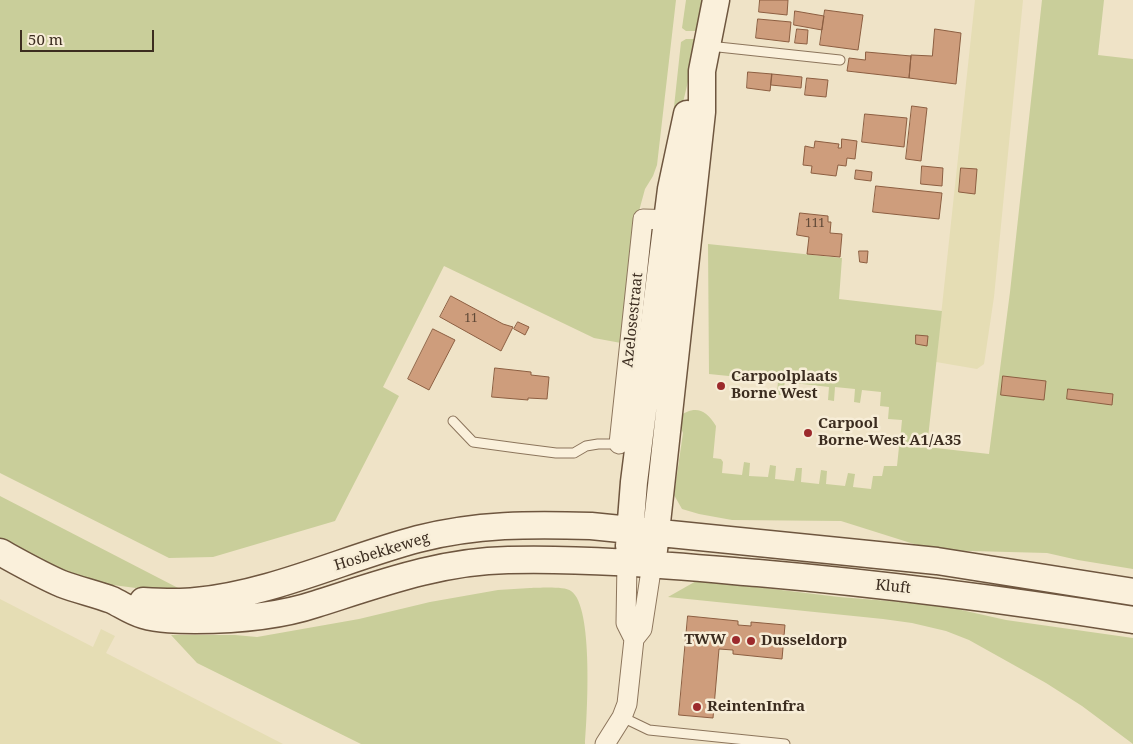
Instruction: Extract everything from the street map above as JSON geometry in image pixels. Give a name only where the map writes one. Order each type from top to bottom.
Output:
[{"type":"main road","name":"Azelosestraat","points":[[639,563],[630,530],[634,482],[646,392],[678,220],[702,112],[702,71],[716,0]]},
{"type":"main road","name":"Azelosestraat","points":[[639,563],[657,533],[671,395],[678,220]]},
{"type":"main road","points":[[646,392],[671,395]]},
{"type":"main road","name":"Hosbekkeweg","points":[[110,600],[146,602],[196,601],[238,594],[340,565],[419,539],[498,525],[557,525],[657,533]]},
{"type":"main road","name":"Kluft","points":[[657,533],[937,561],[1133,592]]},
{"type":"main road","name":"Hosbekkeweg","points":[[0,552],[57,582],[110,600],[142,615],[175,620],[237,620],[313,605],[424,570],[460,564],[504,560],[639,563]]},
{"type":"main road","name":"Kluft","points":[[639,563],[920,589],[1133,620]]},
{"type":"street","name":"Azelosestraat","points":[[619,444],[643,219],[678,220]]},
{"type":"street","name":"Azelosestraat","points":[[634,639],[626,623],[639,563]]},
{"type":"street","name":"Azelosestraat","points":[[604,744],[614,717],[627,704],[634,639],[642,629],[639,563]]},
{"type":"lane","points":[[706,46],[840,60]]},
{"type":"lane","points":[[453,421],[473,442],[556,454],[574,453],[586,446],[598,444],[619,444]]},
{"type":"lane","points":[[614,717],[649,730],[785,744]]},
{"type":"shaded area","points":[[975,0],[1023,0],[994,297],[984,364],[977,369],[936,362]]},
{"type":"shaded area","points":[[0,599],[93,647],[101,629],[115,636],[106,653],[283,744],[0,744]]},
{"type":"green space","points":[[0,0],[676,0],[657,165],[645,189],[639,211],[621,343],[594,338],[444,266],[383,387],[399,396],[335,521],[213,557],[169,558],[0,473]]},
{"type":"green space","points":[[686,0],[704,0],[698,31],[686,31],[682,28]]},
{"type":"green space","points":[[1042,0],[1104,0],[1098,55],[1133,59],[1133,569],[1047,553],[933,550],[841,521],[732,520],[682,509],[674,495],[683,433],[677,418],[689,411],[699,410],[703,412],[708,415],[716,426],[713,458],[721,459],[723,462],[722,473],[742,475],[744,462],[750,463],[749,476],[768,477],[770,465],[776,466],[775,479],[794,481],[796,468],[802,468],[801,482],[819,484],[821,470],[827,471],[826,484],[845,486],[848,473],[855,474],[853,487],[871,489],[873,476],[882,476],[884,466],[897,466],[899,447],[886,445],[886,439],[900,441],[902,420],[888,419],[889,407],[880,406],[881,392],[862,390],[860,403],[854,402],[855,389],[835,387],[834,401],[828,400],[829,387],[785,382],[782,395],[777,395],[778,381],[709,374],[708,244],[842,258],[839,299],[942,311],[927,447],[989,454],[1010,292]]},
{"type":"green space","points":[[686,39],[696,39],[697,44],[673,144],[670,144],[681,42]]},
{"type":"green space","points":[[0,496],[182,590],[167,592],[105,584],[35,561],[0,543]]},
{"type":"green space","points":[[698,580],[839,597],[939,605],[1006,620],[1133,638],[1133,744],[1082,706],[1046,683],[969,640],[946,631],[883,619],[668,597]]},
{"type":"green space","points":[[530,588],[568,589],[578,601],[583,617],[586,639],[588,688],[585,744],[361,744],[197,663],[171,635],[257,637],[359,619],[430,602],[498,590]]},
{"type":"building","points":[[760,0],[788,0],[787,15],[759,12]]},
{"type":"building","points":[[825,10],[863,15],[858,50],[820,45]]},
{"type":"building","points":[[795,11],[824,16],[822,30],[794,25]]},
{"type":"building","points":[[758,19],[791,22],[789,42],[756,38]]},
{"type":"building","points":[[797,29],[808,30],[807,44],[795,43]]},
{"type":"building","points":[[935,29],[961,33],[956,84],[909,78],[911,55],[932,56]]},
{"type":"building","points":[[866,52],[911,56],[909,78],[847,71],[849,58],[865,60]]},
{"type":"building","points":[[748,72],[772,74],[770,91],[747,88]]},
{"type":"building","points":[[772,74],[802,77],[801,88],[771,85]]},
{"type":"building","points":[[807,78],[828,80],[826,97],[805,95]]},
{"type":"building","points":[[912,106],[927,108],[921,161],[906,159]]},
{"type":"building","points":[[865,114],[907,118],[904,147],[862,142]]},
{"type":"building","points":[[842,139],[857,141],[855,159],[847,158],[846,166],[838,165],[836,176],[811,173],[812,166],[803,165],[805,146],[814,148],[815,141],[839,144],[838,148],[841,148]]},
{"type":"building","points":[[922,166],[943,168],[942,186],[921,184]]},
{"type":"building","points":[[961,168],[977,169],[975,194],[959,192]]},
{"type":"building","points":[[856,170],[872,172],[871,181],[855,179]]},
{"type":"building","points":[[876,186],[942,193],[939,219],[873,212]]},
{"type":"building","points":[[800,213],[828,216],[828,222],[831,222],[830,233],[842,234],[840,257],[807,254],[809,237],[797,235]]},
{"type":"building","points":[[859,251],[868,251],[867,263],[860,262]]},
{"type":"building","points":[[451,296],[503,324],[513,327],[501,351],[440,317]]},
{"type":"building","points":[[518,322],[529,327],[525,335],[514,329]]},
{"type":"building","points":[[433,329],[455,340],[429,390],[408,379]]},
{"type":"building","points":[[916,335],[928,336],[927,346],[916,344]]},
{"type":"building","points":[[495,368],[531,372],[531,375],[549,377],[547,399],[528,398],[528,400],[492,397]]},
{"type":"building","points":[[1003,376],[1046,381],[1044,400],[1001,395]]},
{"type":"building","points":[[1068,389],[1113,394],[1112,405],[1067,399]]},
{"type":"building","points":[[688,616],[738,621],[738,625],[751,626],[751,622],[785,625],[782,659],[733,654],[733,650],[719,649],[713,718],[679,715]]},
{"type":"place","name":"Carpoolplaats Borne West","points":[[721,386]]},
{"type":"place","name":"Carpool Borne-West A1/A35","points":[[808,433]]},
{"type":"place","name":"TWW","points":[[736,640]]},
{"type":"place","name":"Dusseldorp","points":[[751,641]]},
{"type":"place","name":"ReintenInfra","points":[[697,707]]}]
